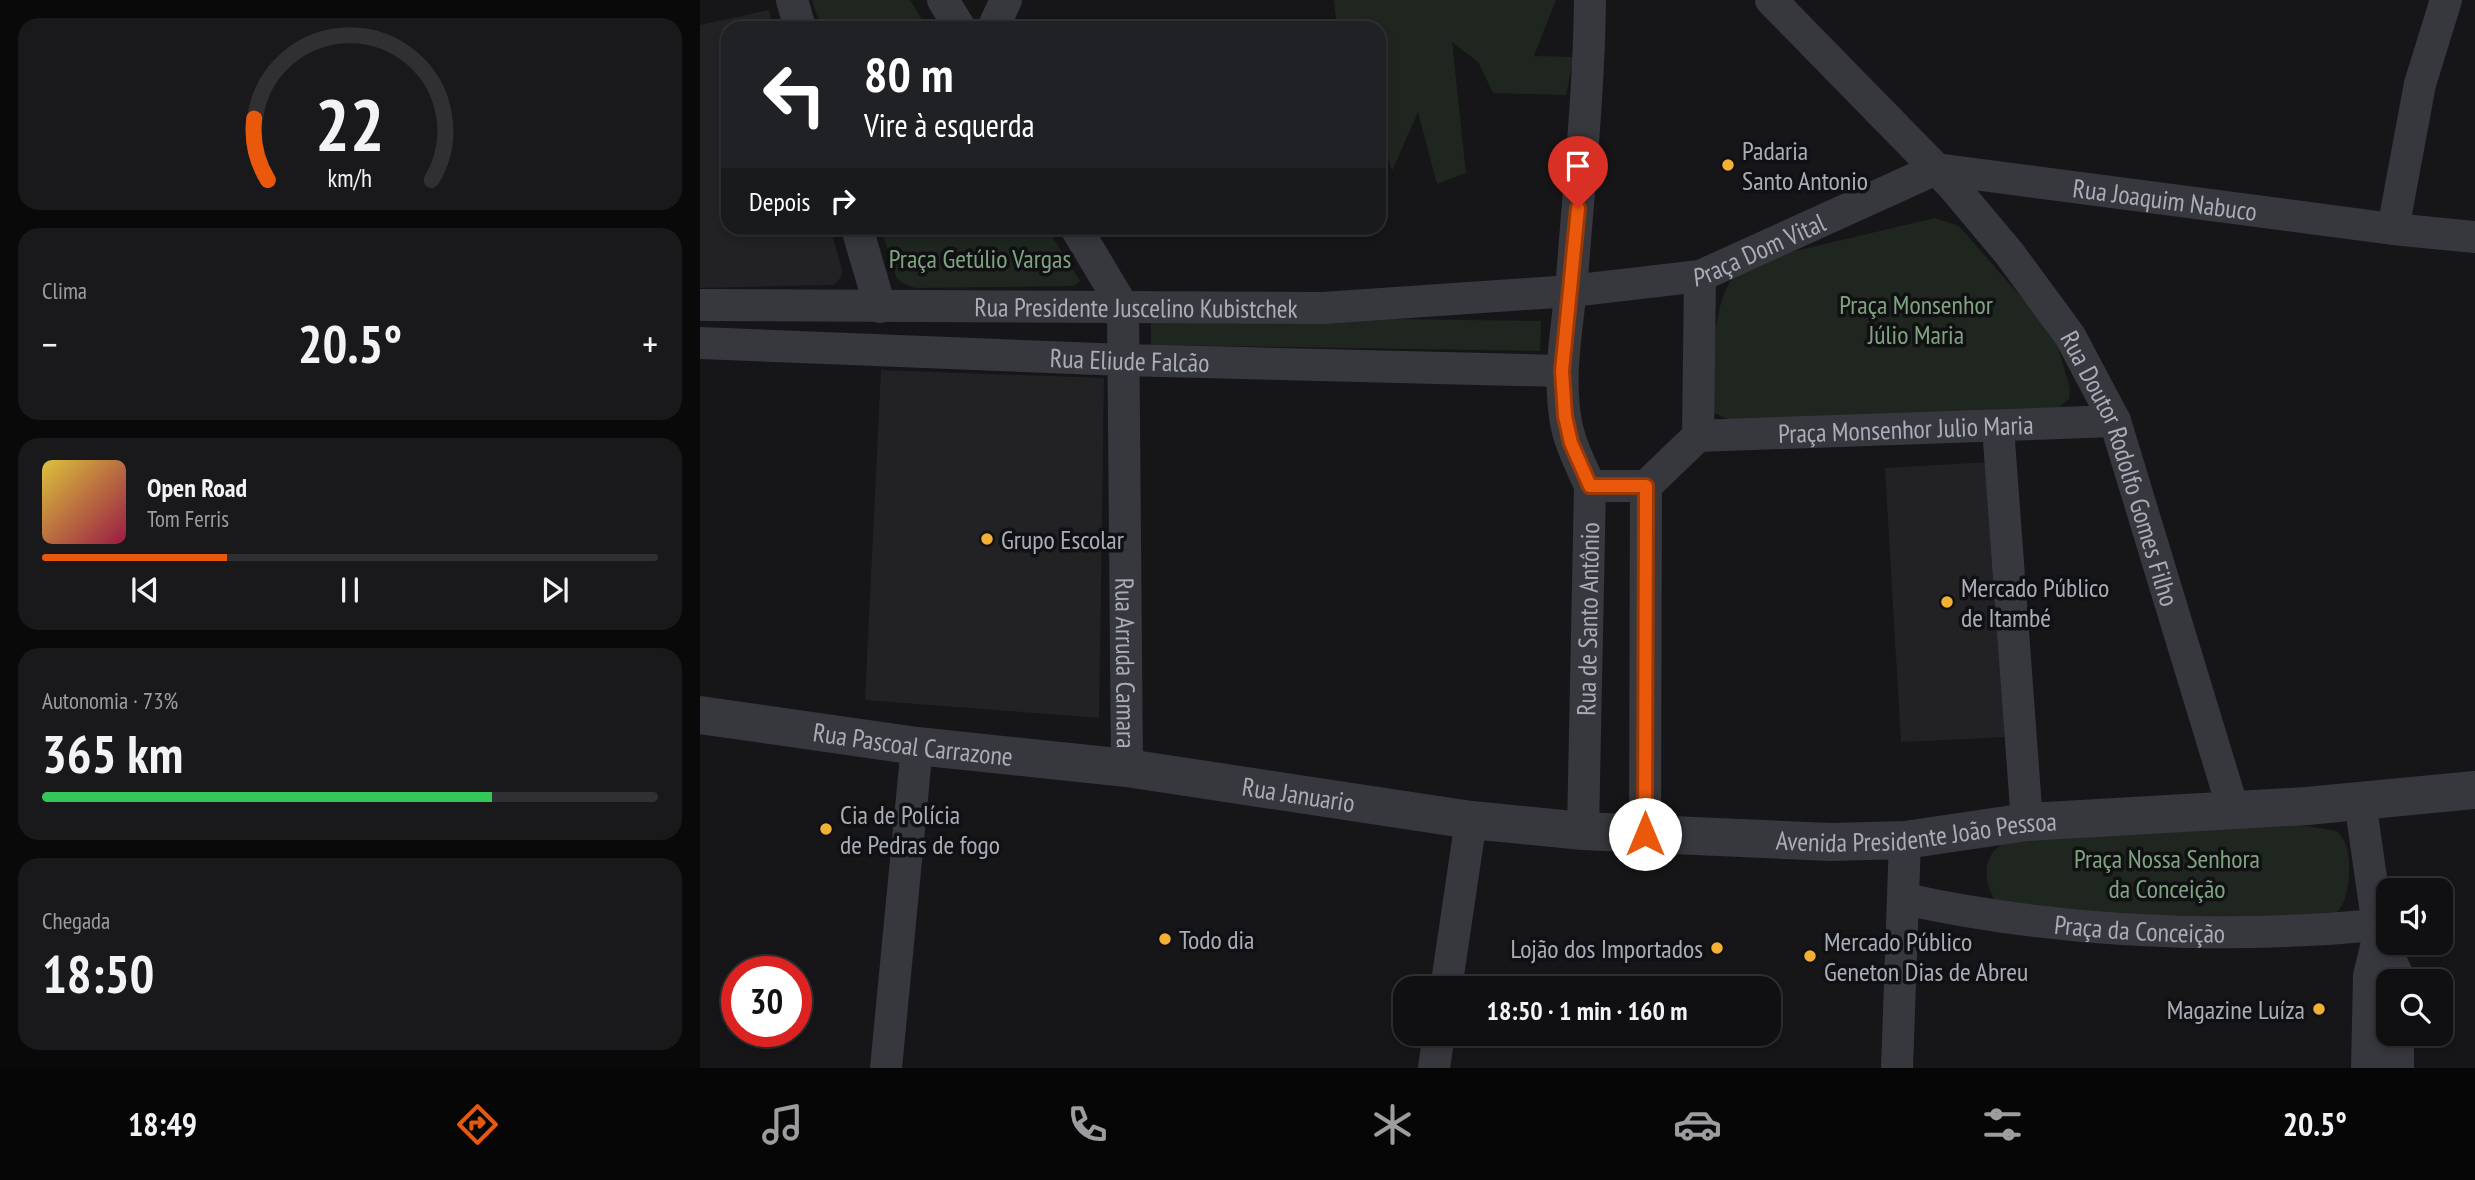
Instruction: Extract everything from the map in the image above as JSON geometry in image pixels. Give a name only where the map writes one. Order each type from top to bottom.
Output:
[{"type":"street","points":[[792,0],[798,21]]},
{"type":"street","points":[[943,0],[956,21]]},
{"type":"street","points":[[996,21],[1006,0]]},
{"type":"street","name":"Rua de Santo Antônio","points":[[1583,831],[1590,486],[1571,443],[1565,416],[1562,371],[1589,70],[1590,0]]},
{"type":"street","name":"Rua Doutor Rodolfo Gomes Filho","points":[[1771,0],[1936,169],[2010,253],[2070,336],[2115,421],[2233,809]]},
{"type":"street","points":[[2393,229],[2420,83],[2446,0]]},
{"type":"street","name":"Praça Dom Vital","points":[[1571,291],[1700,276],[1936,169]]},
{"type":"street","name":"Rua Joaquim Nabuco","points":[[1936,169],[2393,229],[2475,237]]},
{"type":"street","points":[[859,235],[880,307]]},
{"type":"street","points":[[1080,235],[1123,307]]},
{"type":"street","points":[[1590,486],[1646,486],[1698,436],[1700,276]]},
{"type":"street","name":"Rua Presidente Juscelino Kubistchek","points":[[700,304],[1323,308],[1571,291]]},
{"type":"street","name":"Rua Arruda Camara","points":[[1123,307],[1127,768]]},
{"type":"street","name":"Rua Eliude Falcão","points":[[700,343],[1123,360],[1562,371]]},
{"type":"street","name":"Praça Monsenhor Julio Maria","points":[[1698,436],[2115,421]]},
{"type":"street","points":[[1998,427],[2027,822]]},
{"type":"street","points":[[1645,834],[1646,486]]},
{"type":"street","name":"Rua Pascoal Carrazone","points":[[700,715],[917,746],[1127,768]]},
{"type":"street","points":[[886,1068],[917,746]]},
{"type":"street","name":"Rua Januario","points":[[1127,768],[1471,820]]},
{"type":"street","name":"Avenida Presidente João Pessoa","points":[[1471,820],[1645,834],[1831,842],[1905,840],[2027,822],[2306,806],[2475,790]]},
{"type":"street","points":[[2360,801],[2376,915]]},
{"type":"street","points":[[1448,976],[1471,820]]},
{"type":"street","points":[[1897,1068],[1905,840]]},
{"type":"street","name":"Praça da Conceição","points":[[1904,899],[2010,918],[2143,932],[2270,933],[2376,929]]},
{"type":"street","points":[[2367,1068],[2369,976],[2376,939]]},
{"type":"street","points":[[1434,1068],[1437,1046]]},
{"type":"street","points":[[2398,1046],[2398,1068]]},
{"type":"shaded area","points":[[769,10],[772,21],[721,21],[721,235],[832,235],[842,269],[841,277],[834,285],[700,288],[700,25]]},
{"type":"shaded area","name":"Grupo Escolar","points":[[881,370],[1104,378],[1099,718],[865,700]]},
{"type":"shaded area","name":"Mercado Público de Itambé","points":[[1992,462],[2008,737],[1901,742],[1885,468]]},
{"type":"green space","points":[[812,0],[910,0],[923,21],[819,21]]},
{"type":"green space","points":[[1334,0],[1556,0],[1534,56],[1574,57],[1566,95],[1493,93],[1478,62],[1452,42],[1466,173],[1437,184],[1418,112],[1392,171],[1386,152],[1386,21],[1336,21]]},
{"type":"green space","name":"Praça Monsenhor Júlio Maria","points":[[1935,218],[1959,226],[2036,314],[2057,345],[2070,388],[2069,399],[2059,407],[1736,421],[1713,412],[1710,400],[1718,314],[1729,283],[1740,269],[1757,260]]},
{"type":"green space","name":"Praça Getúlio Vargas","points":[[883,235],[1051,235],[1080,281],[1074,286],[915,288],[902,283],[896,277]]},
{"type":"green space","points":[[1151,316],[1541,321],[1540,351],[1151,345]]},
{"type":"green space","name":"Praça Nossa Senhora da Conceição","points":[[2295,824],[2337,831],[2345,843],[2349,862],[2347,891],[2336,914],[2266,924],[1998,905],[1987,882],[1987,866],[1994,851],[2001,845],[2028,837]]},
{"type":"place","name":"Padaria Santo Antonio","points":[[1728,165]]},
{"type":"place","name":"Grupo Escolar","points":[[987,539]]},
{"type":"place","name":"Mercado Público de Itambé","points":[[1947,602]]},
{"type":"place","name":"Cia de Polícia de Pedras de fogo","points":[[826,829]]},
{"type":"place","name":"Todo dia","points":[[1165,939]]},
{"type":"place","name":"Lojão dos Importados","points":[[1717,948]]},
{"type":"place","name":"Mercado Público Geneton Dias de Abreu","points":[[1810,956]]},
{"type":"place","name":"Magazine Luíza","points":[[2319,1009]]},
{"type":"route","points":[[1578,208],[1562,371],[1565,416],[1571,443],[1590,486],[1646,486],[1645,834]]}]
